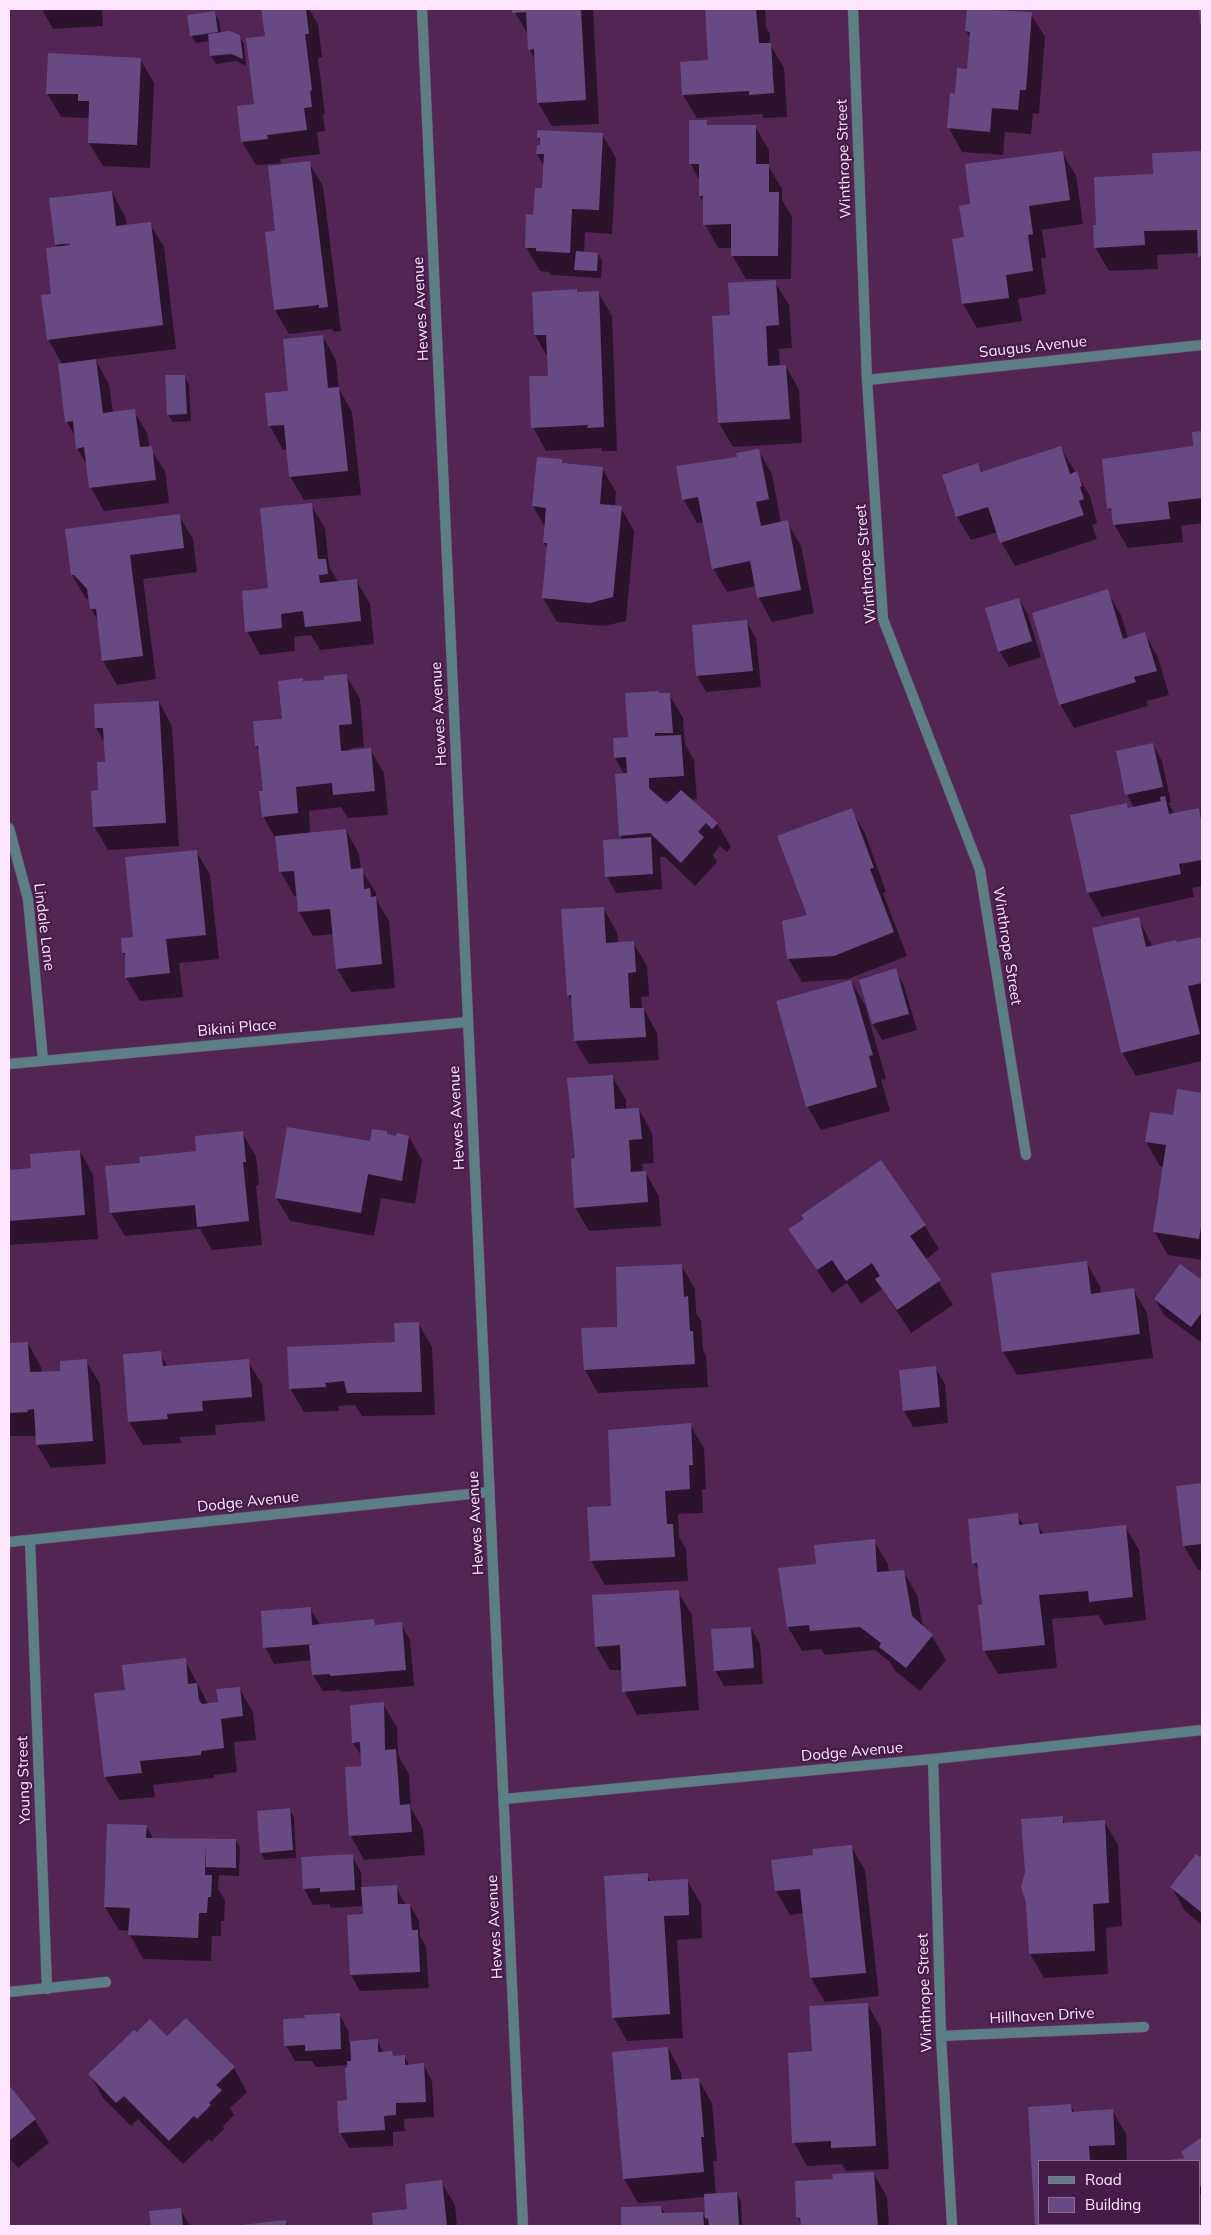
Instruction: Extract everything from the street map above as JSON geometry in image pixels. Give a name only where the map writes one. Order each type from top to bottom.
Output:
[{"type":"street","name":"Hewes Avenue","points":[[422,9],[524,2226]]},
{"type":"street","name":"Winthrope Street","points":[[853,9],[867,380],[883,619],[980,870],[1026,1155]]},
{"type":"street","name":"Saugus Avenue","points":[[867,380],[1202,345]]},
{"type":"street","name":"Lindale Lane","points":[[9,828],[28,899],[43,1060]]},
{"type":"street","name":"Bikini Place","points":[[9,1064],[468,1022]]},
{"type":"street","name":"Dodge Avenue","points":[[9,1542],[489,1492]]},
{"type":"street","name":"Young Street","points":[[30,1540],[47,1988]]},
{"type":"street","name":"Dodge Avenue","points":[[504,1799],[933,1759],[1202,1730]]},
{"type":"street","name":"Winthrope Street","points":[[933,1759],[941,2036],[952,2226]]},
{"type":"street","points":[[9,1992],[106,1982]]},
{"type":"street","name":"Hillhaven Drive","points":[[941,2036],[1144,2027]]},
{"type":"building","points":[[261,9],[306,9],[309,34],[305,34],[312,90],[310,91],[312,107],[304,108],[307,130],[267,135],[268,139],[241,142],[237,106],[254,104],[246,38],[265,36]]},
{"type":"building","points":[[512,9],[581,9],[586,100],[537,103],[534,49],[528,50],[526,12],[512,13]]},
{"type":"building","points":[[705,9],[756,9],[759,43],[771,43],[774,93],[749,95],[749,91],[682,95],[680,62],[708,60]]},
{"type":"building","points":[[967,9],[1032,12],[1026,90],[1020,90],[1018,110],[992,108],[990,132],[947,128],[950,93],[955,94],[957,68],[967,69],[970,32],[965,31]]},
{"type":"building","points":[[1199,9],[1202,9],[1202,24],[1200,24]]},
{"type":"building","points":[[215,11],[218,32],[190,36],[187,15]]},
{"type":"building","points":[[229,31],[240,35],[243,59],[231,54],[210,56],[208,34]]},
{"type":"building","points":[[48,53],[141,58],[137,145],[88,143],[89,101],[78,101],[78,94],[46,94]]},
{"type":"building","points":[[689,120],[707,120],[707,125],[756,125],[756,164],[769,164],[769,192],[779,192],[778,256],[731,256],[731,224],[703,225],[703,196],[699,196],[699,164],[689,164]]},
{"type":"building","points":[[537,130],[603,133],[599,210],[572,209],[570,253],[536,251],[536,248],[525,248],[526,214],[533,215],[535,188],[542,188],[544,154],[536,154],[537,145],[540,145],[540,138],[537,138]]},
{"type":"building","points":[[1063,151],[1070,200],[1029,206],[1033,234],[1028,235],[1033,271],[1006,275],[1009,298],[962,304],[952,239],[964,237],[959,206],[970,204],[965,164]]},
{"type":"building","points":[[1202,151],[1202,256],[1198,257],[1197,230],[1144,231],[1145,245],[1094,248],[1093,225],[1096,225],[1094,177],[1153,174],[1152,153]]},
{"type":"building","points":[[310,161],[328,307],[319,308],[319,305],[274,310],[265,232],[275,231],[268,166]]},
{"type":"building","points":[[112,191],[116,226],[151,222],[163,325],[47,340],[41,295],[51,294],[46,248],[70,245],[69,243],[55,245],[49,198]]},
{"type":"building","points":[[576,251],[598,253],[597,271],[574,270]]},
{"type":"building","points":[[776,280],[779,325],[766,326],[768,366],[786,365],[790,419],[718,423],[712,316],[730,315],[728,283]]},
{"type":"building","points":[[577,289],[577,292],[599,291],[604,427],[587,428],[588,425],[531,428],[529,376],[548,376],[546,335],[534,335],[532,292]]},
{"type":"building","points":[[323,335],[328,388],[339,387],[348,471],[289,477],[284,425],[268,426],[265,393],[288,391],[283,339]]},
{"type":"building","points":[[96,359],[103,413],[135,409],[140,447],[152,446],[156,480],[89,488],[84,447],[76,449],[73,421],[65,422],[58,364]]},
{"type":"building","points":[[165,375],[185,375],[187,414],[167,415]]},
{"type":"building","points":[[1202,431],[1202,498],[1168,502],[1170,519],[1113,525],[1111,508],[1107,509],[1102,459],[1193,446],[1192,432]]},
{"type":"building","points":[[1061,446],[1070,474],[1077,471],[1082,486],[1080,487],[1084,499],[1079,501],[1084,515],[1000,543],[988,507],[956,517],[942,475],[978,463],[981,472]]},
{"type":"building","points":[[759,449],[769,499],[756,502],[761,526],[788,520],[801,590],[757,598],[750,561],[712,569],[698,497],[682,500],[676,466],[737,457],[736,453]]},
{"type":"building","points":[[537,457],[562,459],[562,463],[603,467],[600,504],[622,506],[613,597],[590,603],[542,598],[547,543],[543,543],[546,508],[532,506]]},
{"type":"building","points":[[312,503],[318,559],[326,559],[328,574],[319,575],[320,583],[357,579],[361,621],[305,627],[303,611],[281,614],[282,628],[245,632],[242,591],[268,588],[260,508]]},
{"type":"building","points":[[180,514],[184,548],[130,555],[143,656],[102,661],[96,609],[90,609],[87,589],[74,575],[71,575],[65,529]]},
{"type":"building","points":[[1108,589],[1123,639],[1145,632],[1157,671],[1134,677],[1136,682],[1059,705],[1032,613]]},
{"type":"building","points":[[1019,598],[1032,641],[998,652],[985,608]]},
{"type":"building","points":[[747,620],[753,671],[696,676],[692,625]]},
{"type":"building","points":[[347,674],[352,724],[339,725],[341,751],[371,748],[375,791],[333,795],[332,783],[296,787],[298,813],[262,817],[259,791],[263,791],[258,746],[255,746],[253,721],[282,719],[278,681],[303,678],[303,681],[324,680],[324,676]]},
{"type":"building","points":[[659,691],[659,693],[670,693],[673,733],[655,733],[655,736],[681,735],[684,776],[649,778],[649,788],[667,804],[681,790],[718,823],[712,829],[706,823],[698,832],[704,837],[681,863],[650,833],[619,836],[615,774],[627,773],[626,757],[614,758],[613,738],[628,737],[625,693]]},
{"type":"building","points":[[159,701],[166,823],[93,827],[91,791],[98,790],[97,762],[105,762],[103,728],[95,728],[94,704]]},
{"type":"building","points":[[1153,743],[1163,787],[1125,795],[1116,751]]},
{"type":"building","points":[[1165,796],[1169,814],[1199,808],[1202,824],[1202,860],[1179,864],[1181,874],[1087,893],[1070,815],[1127,803],[1128,808],[1161,801],[1160,797]]},
{"type":"building","points":[[852,808],[874,868],[870,869],[894,932],[834,956],[787,959],[782,921],[807,915],[777,836]]},
{"type":"building","points":[[346,829],[351,869],[363,868],[364,889],[370,888],[371,897],[376,896],[382,964],[336,969],[330,909],[298,912],[294,871],[279,872],[275,836]]},
{"type":"building","points":[[651,837],[653,874],[605,877],[603,840]]},
{"type":"building","points":[[197,850],[206,935],[166,939],[170,973],[125,978],[125,953],[122,953],[121,938],[133,937],[125,857]]},
{"type":"building","points":[[604,907],[606,943],[634,941],[636,972],[628,973],[630,1008],[644,1008],[646,1037],[574,1041],[571,995],[567,996],[561,909]]},
{"type":"building","points":[[1139,917],[1146,947],[1176,940],[1177,942],[1202,937],[1202,983],[1188,986],[1200,1034],[1121,1053],[1092,928]]},
{"type":"building","points":[[896,968],[909,1014],[872,1024],[859,980]]},
{"type":"building","points":[[851,980],[873,1055],[869,1056],[877,1087],[806,1107],[776,1001]]},
{"type":"building","points":[[613,1075],[615,1109],[639,1108],[642,1139],[629,1140],[631,1172],[646,1171],[648,1202],[574,1208],[571,1159],[575,1158],[567,1078]]},
{"type":"building","points":[[1177,1089],[1202,1093],[1202,1220],[1199,1239],[1153,1232],[1166,1145],[1145,1142],[1150,1112],[1173,1115]]},
{"type":"building","points":[[287,1127],[370,1141],[372,1129],[387,1131],[387,1134],[396,1136],[397,1133],[409,1136],[402,1181],[368,1174],[361,1213],[275,1198]]},
{"type":"building","points":[[243,1131],[246,1162],[243,1162],[249,1221],[197,1227],[195,1205],[110,1213],[105,1166],[140,1163],[139,1157],[196,1151],[195,1136]]},
{"type":"building","points":[[80,1150],[85,1215],[9,1221],[9,1170],[31,1168],[30,1154]]},
{"type":"building","points":[[881,1160],[926,1225],[910,1236],[941,1280],[897,1310],[875,1279],[880,1276],[872,1263],[846,1281],[832,1260],[817,1270],[788,1229],[804,1219],[801,1215]]},
{"type":"building","points":[[1087,1261],[1091,1294],[1134,1288],[1140,1334],[1002,1352],[991,1273]]},
{"type":"building","points":[[682,1264],[684,1297],[688,1296],[690,1331],[693,1331],[695,1364],[584,1370],[581,1328],[617,1327],[616,1267]]},
{"type":"building","points":[[1180,1264],[1202,1280],[1202,1312],[1191,1327],[1154,1299]]},
{"type":"building","points":[[419,1322],[422,1392],[347,1393],[344,1381],[325,1383],[326,1387],[289,1389],[287,1347],[395,1342],[394,1323]]},
{"type":"building","points":[[28,1342],[30,1372],[60,1371],[60,1361],[87,1359],[93,1441],[36,1445],[34,1409],[27,1410],[28,1412],[9,1413],[9,1343]]},
{"type":"building","points":[[161,1351],[163,1366],[249,1359],[252,1397],[202,1401],[203,1411],[167,1414],[168,1419],[128,1422],[123,1354]]},
{"type":"building","points":[[936,1366],[940,1407],[903,1411],[899,1370]]},
{"type":"building","points":[[691,1423],[693,1465],[689,1465],[690,1489],[665,1491],[667,1524],[673,1524],[675,1557],[590,1561],[587,1507],[611,1506],[608,1430]]},
{"type":"building","points":[[1202,1483],[1202,1544],[1183,1546],[1176,1486]]},
{"type":"building","points":[[1018,1513],[1019,1525],[1038,1523],[1040,1534],[1126,1525],[1133,1597],[1089,1602],[1088,1591],[1039,1595],[1045,1645],[983,1651],[978,1605],[982,1604],[977,1563],[972,1564],[968,1519]]},
{"type":"building","points":[[875,1539],[877,1572],[904,1570],[912,1616],[933,1635],[906,1668],[879,1647],[881,1643],[860,1627],[810,1631],[809,1625],[787,1627],[778,1568],[816,1564],[814,1545]]},
{"type":"building","points":[[679,1590],[686,1686],[622,1692],[620,1645],[595,1647],[592,1595]]},
{"type":"building","points":[[311,1607],[312,1625],[374,1619],[375,1625],[402,1622],[406,1670],[330,1676],[330,1674],[312,1675],[309,1645],[314,1644],[263,1648],[261,1611]]},
{"type":"building","points":[[751,1627],[754,1668],[714,1671],[711,1629]]},
{"type":"building","points":[[186,1658],[188,1684],[197,1683],[199,1700],[202,1704],[218,1702],[216,1689],[240,1687],[243,1716],[221,1719],[224,1748],[201,1751],[201,1755],[140,1761],[142,1773],[104,1777],[94,1693],[125,1690],[122,1665]]},
{"type":"building","points":[[384,1702],[385,1750],[396,1749],[400,1805],[410,1804],[412,1832],[349,1836],[345,1767],[361,1766],[360,1742],[352,1743],[350,1705]]},
{"type":"building","points":[[290,1808],[293,1850],[260,1853],[257,1811]]},
{"type":"building","points":[[1063,1816],[1063,1823],[1105,1820],[1109,1903],[1093,1904],[1095,1951],[1029,1954],[1026,1903],[1021,1887],[1025,1872],[1021,1819]]},
{"type":"building","points":[[107,1824],[147,1825],[146,1838],[236,1839],[236,1868],[206,1867],[206,1843],[205,1875],[212,1875],[211,1897],[208,1897],[207,1913],[199,1913],[198,1938],[128,1935],[130,1908],[104,1907]]},
{"type":"building","points":[[852,1845],[866,1973],[810,1978],[800,1889],[775,1891],[771,1860],[813,1855],[812,1849]]},
{"type":"building","points":[[353,1854],[355,1890],[320,1892],[320,1888],[303,1889],[301,1857]]},
{"type":"building","points":[[1196,1854],[1200,1857],[1202,1854],[1202,1913],[1170,1887]]},
{"type":"building","points":[[648,1873],[648,1881],[688,1879],[689,1915],[664,1916],[670,2014],[612,2018],[604,1876]]},
{"type":"building","points":[[397,1885],[398,1904],[410,1904],[412,1930],[418,1930],[420,1972],[350,1975],[347,1915],[363,1914],[361,1887]]},
{"type":"building","points":[[868,2003],[876,2146],[831,2148],[831,2141],[792,2143],[788,2053],[812,2051],[809,2006]]},
{"type":"building","points":[[340,2013],[341,2049],[305,2051],[305,2045],[284,2046],[283,2019],[305,2018],[304,2015]]},
{"type":"building","points":[[186,2018],[235,2067],[216,2085],[222,2090],[209,2103],[211,2105],[197,2119],[194,2116],[169,2141],[124,2096],[116,2103],[88,2074],[134,2030],[137,2032],[150,2019],[167,2036]]},
{"type":"building","points":[[378,2039],[378,2052],[392,2051],[393,2056],[405,2055],[405,2065],[424,2063],[426,2102],[396,2103],[396,2115],[384,2116],[385,2130],[339,2133],[337,2101],[347,2100],[345,2068],[347,2068],[347,2061],[351,2061],[350,2041]]},
{"type":"building","points":[[668,2047],[671,2080],[699,2078],[704,2137],[701,2137],[704,2172],[623,2179],[612,2052]]},
{"type":"building","points":[[9,2085],[36,2119],[9,2141]]},
{"type":"building","points":[[1071,2104],[1072,2112],[1113,2109],[1115,2145],[1089,2146],[1090,2160],[1038,2160],[1038,2225],[1094,2226],[1035,2226],[1028,2107]]},
{"type":"building","points":[[1202,2137],[1202,2186],[1201,2160],[1169,2160],[1185,2158],[1181,2152]]},
{"type":"building","points":[[874,2172],[878,2226],[801,2226],[800,2218],[796,2217],[795,2181],[833,2179],[832,2174]]},
{"type":"building","points":[[442,2180],[447,2226],[373,2226],[372,2213],[407,2209],[405,2184]]},
{"type":"building","points":[[737,2192],[739,2226],[709,2226],[708,2218],[705,2218],[704,2194]]},
{"type":"building","points":[[661,2206],[662,2213],[703,2212],[704,2226],[621,2226],[621,2207]]},
{"type":"building","points":[[181,2208],[183,2226],[151,2226],[149,2211]]},
{"type":"building","points":[[286,2220],[286,2226],[242,2226],[242,2225]]}]
